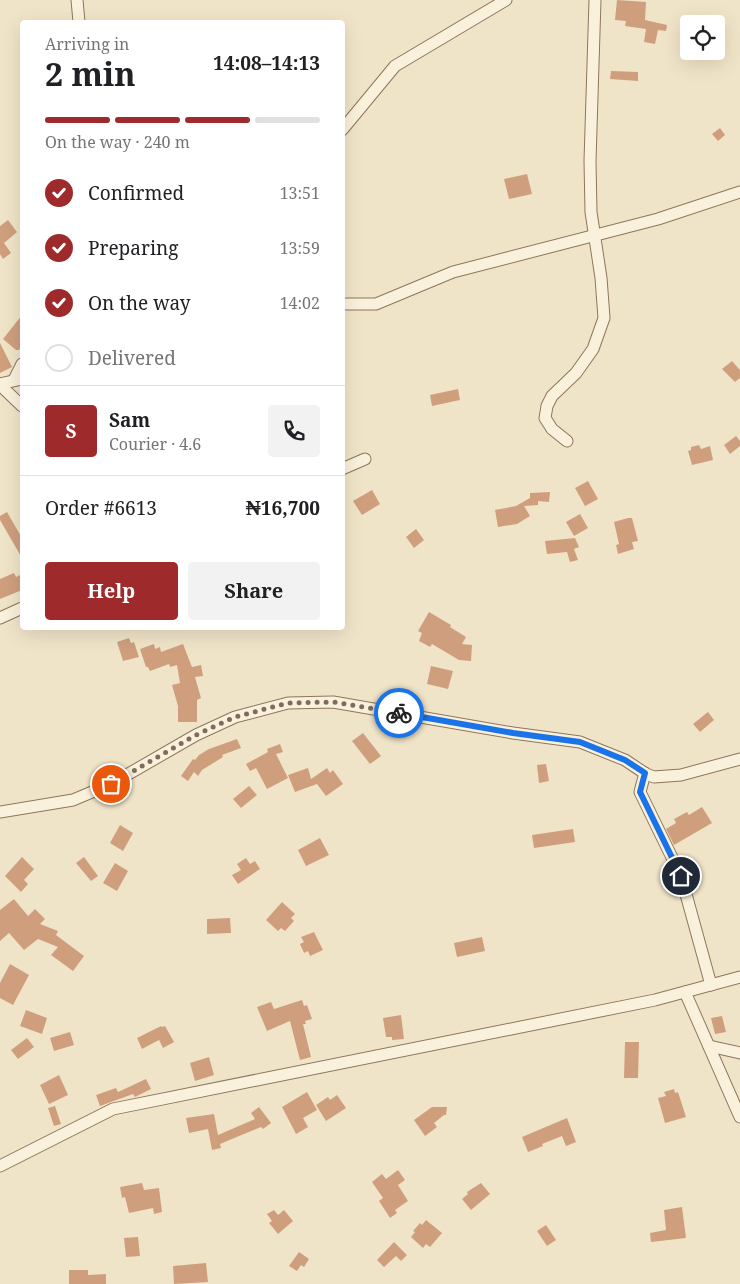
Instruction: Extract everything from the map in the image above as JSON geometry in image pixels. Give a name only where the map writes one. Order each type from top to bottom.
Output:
[{"type":"street","points":[[77,0],[79,20]]},
{"type":"street","points":[[345,126],[395,66],[506,0]]},
{"type":"street","points":[[567,441],[552,429],[546,418],[547,406],[552,396],[576,373],[593,349],[604,318],[601,278],[590,212],[596,0]]},
{"type":"street","points":[[345,304],[376,304],[452,272],[658,219],[740,192]]},
{"type":"street","points":[[18,379],[0,384],[20,404]]},
{"type":"street","points":[[345,468],[365,459]]},
{"type":"street","points":[[0,618],[20,609]]},
{"type":"street","points":[[0,812],[73,800],[111,784],[196,735],[235,717],[288,703],[333,702],[513,733],[580,742],[625,760],[654,777],[681,775],[740,760]]},
{"type":"street","points":[[645,773],[640,792],[681,876],[711,985]]},
{"type":"street","points":[[0,1166],[112,1109],[645,1002],[740,977]]},
{"type":"street","points":[[685,992],[740,1117]]},
{"type":"street","points":[[709,1046],[740,1053]]},
{"type":"building","points":[[617,0],[646,2],[645,20],[667,25],[666,31],[658,30],[655,44],[644,42],[646,29],[625,26],[626,21],[615,20]]},
{"type":"building","points":[[611,71],[638,72],[638,81],[610,79]]},
{"type":"building","points":[[720,128],[725,135],[718,141],[712,134]]},
{"type":"building","points":[[527,174],[532,194],[509,199],[504,179]]},
{"type":"building","points":[[8,220],[17,232],[4,243],[11,253],[3,259],[0,254],[0,226]]},
{"type":"building","points":[[20,318],[19,350],[16,350],[3,339]]},
{"type":"building","points":[[0,343],[12,367],[0,373]]},
{"type":"building","points":[[732,361],[740,370],[740,378],[735,382],[722,369]]},
{"type":"building","points":[[458,389],[460,400],[432,406],[430,395]]},
{"type":"building","points":[[736,436],[740,441],[740,446],[730,454],[724,445]]},
{"type":"building","points":[[699,445],[701,449],[710,446],[713,460],[692,465],[688,451],[691,450],[691,447]]},
{"type":"building","points":[[588,481],[598,499],[585,506],[575,488]]},
{"type":"building","points":[[372,490],[380,504],[362,515],[353,501]]},
{"type":"building","points":[[550,492],[549,502],[538,501],[538,505],[524,506],[530,516],[517,524],[498,527],[495,510],[516,506],[530,498],[530,493]]},
{"type":"building","points":[[7,512],[20,535],[20,555],[0,520],[0,516]]},
{"type":"building","points":[[580,514],[588,528],[574,536],[566,522]]},
{"type":"building","points":[[632,518],[638,541],[632,542],[634,549],[618,554],[616,545],[619,544],[614,522]]},
{"type":"building","points":[[416,529],[424,540],[414,548],[406,537]]},
{"type":"building","points":[[575,538],[579,547],[574,549],[578,560],[570,562],[567,552],[547,554],[545,541]]},
{"type":"building","points":[[14,573],[16,577],[20,575],[20,591],[0,599],[0,579]]},
{"type":"building","points":[[429,612],[451,625],[450,627],[466,637],[462,644],[472,645],[471,661],[459,660],[432,644],[430,647],[419,641],[422,633],[418,631]]},
{"type":"building","points":[[129,638],[131,643],[134,642],[139,657],[123,661],[117,642]]},
{"type":"building","points":[[154,644],[155,649],[160,647],[161,652],[183,644],[192,667],[201,665],[203,676],[195,677],[201,698],[197,700],[197,722],[178,722],[178,706],[172,685],[180,683],[177,665],[170,667],[169,664],[150,671],[146,667],[140,649]]},
{"type":"building","points":[[431,666],[453,671],[448,689],[427,684]]},
{"type":"building","points":[[708,712],[714,720],[700,732],[693,724]]},
{"type":"building","points":[[363,733],[381,756],[370,764],[352,741]]},
{"type":"building","points":[[237,739],[241,748],[222,755],[223,757],[202,770],[198,776],[194,772],[188,781],[181,776],[193,759],[195,760],[199,755],[209,749]]},
{"type":"building","points":[[280,744],[283,752],[276,754],[288,778],[267,789],[256,768],[250,771],[246,764],[268,752],[267,749]]},
{"type":"building","points":[[546,764],[549,781],[539,783],[537,765]]},
{"type":"building","points":[[308,768],[311,779],[327,768],[330,773],[333,770],[343,784],[326,796],[317,784],[295,792],[288,775]]},
{"type":"building","points":[[249,786],[257,795],[241,808],[233,799]]},
{"type":"building","points":[[702,807],[712,823],[674,845],[666,829],[676,823],[674,819],[687,812],[689,815]]},
{"type":"building","points":[[120,825],[133,833],[123,851],[110,843]]},
{"type":"building","points":[[573,829],[575,842],[534,848],[532,835]]},
{"type":"building","points":[[320,838],[329,855],[306,866],[298,850]]},
{"type":"building","points":[[22,857],[34,869],[24,880],[28,884],[21,892],[5,876]]},
{"type":"building","points":[[84,857],[98,876],[91,881],[76,863]]},
{"type":"building","points":[[246,858],[250,864],[255,861],[260,869],[238,884],[232,875],[241,870],[237,864]]},
{"type":"building","points":[[115,863],[128,871],[117,891],[103,883]]},
{"type":"building","points":[[14,899],[28,916],[35,909],[45,919],[40,924],[58,931],[56,935],[84,956],[73,971],[51,955],[58,947],[38,939],[24,950],[9,933],[0,941],[0,910]]},
{"type":"building","points":[[282,902],[295,914],[291,918],[294,921],[285,931],[281,928],[278,931],[266,920]]},
{"type":"building","points":[[230,918],[231,933],[207,934],[207,919]]},
{"type":"building","points":[[314,932],[323,950],[310,956],[308,951],[304,953],[300,944],[304,942],[301,937]]},
{"type":"building","points":[[482,937],[485,951],[457,957],[454,943]]},
{"type":"building","points":[[10,964],[29,975],[13,1005],[0,998],[0,983]]},
{"type":"building","points":[[302,1000],[304,1006],[307,1005],[312,1019],[305,1021],[306,1024],[303,1024],[311,1057],[300,1060],[290,1021],[267,1031],[257,1007],[271,1002],[274,1009]]},
{"type":"building","points":[[26,1010],[47,1018],[42,1034],[20,1026]]},
{"type":"building","points":[[401,1015],[404,1039],[392,1040],[392,1037],[386,1037],[383,1018]]},
{"type":"building","points":[[722,1016],[726,1032],[715,1034],[711,1018]]},
{"type":"building","points":[[161,1026],[165,1026],[174,1042],[163,1048],[159,1040],[142,1049],[137,1038]]},
{"type":"building","points":[[70,1032],[74,1045],[54,1051],[50,1038]]},
{"type":"building","points":[[27,1038],[34,1047],[18,1059],[11,1050]]},
{"type":"building","points":[[625,1042],[639,1042],[638,1078],[624,1078]]},
{"type":"building","points":[[209,1057],[214,1075],[195,1081],[190,1063]]},
{"type":"building","points":[[59,1075],[68,1095],[49,1104],[40,1085]]},
{"type":"building","points":[[146,1079],[151,1089],[135,1097],[133,1094],[100,1106],[96,1095],[116,1088],[118,1092]]},
{"type":"building","points":[[674,1089],[675,1093],[678,1092],[686,1117],[665,1123],[658,1098],[666,1096],[664,1092]]},
{"type":"building","points":[[307,1092],[317,1110],[303,1118],[308,1127],[296,1134],[282,1107]]},
{"type":"building","points":[[337,1095],[346,1108],[326,1121],[316,1105],[328,1097],[330,1100]]},
{"type":"building","points":[[55,1106],[61,1124],[54,1126],[48,1108]]},
{"type":"building","points":[[259,1107],[271,1123],[263,1129],[261,1127],[220,1144],[221,1148],[212,1150],[208,1129],[189,1133],[186,1118],[214,1114],[218,1135],[255,1119],[251,1113]]},
{"type":"building","points":[[432,1107],[447,1107],[446,1115],[434,1123],[437,1127],[425,1136],[414,1120]]},
{"type":"building","points":[[567,1118],[576,1142],[566,1146],[562,1136],[528,1152],[522,1137]]},
{"type":"building","points":[[398,1170],[405,1180],[398,1185],[408,1201],[395,1210],[397,1213],[390,1218],[379,1201],[383,1198],[372,1182],[382,1174],[386,1179]]},
{"type":"building","points":[[142,1183],[144,1190],[159,1188],[162,1212],[154,1214],[153,1208],[129,1213],[125,1197],[122,1198],[120,1187]]},
{"type":"building","points":[[481,1183],[490,1194],[471,1210],[462,1199],[468,1194],[467,1192]]},
{"type":"building","points":[[682,1207],[686,1238],[651,1242],[650,1233],[666,1230],[664,1210]]},
{"type":"building","points":[[274,1210],[278,1215],[284,1210],[293,1221],[278,1234],[269,1223],[272,1221],[267,1214]]},
{"type":"building","points":[[426,1220],[442,1233],[430,1247],[426,1244],[423,1248],[411,1237],[415,1232],[413,1231],[420,1223],[422,1225]]},
{"type":"building","points":[[546,1225],[556,1240],[547,1246],[537,1231]]},
{"type":"building","points":[[138,1237],[140,1256],[126,1257],[124,1238]]},
{"type":"building","points":[[394,1242],[407,1255],[401,1261],[396,1256],[384,1267],[377,1260]]},
{"type":"building","points":[[299,1252],[309,1259],[304,1267],[301,1265],[297,1271],[289,1266]]},
{"type":"building","points":[[206,1263],[208,1282],[174,1284],[173,1266]]},
{"type":"building","points":[[69,1270],[88,1270],[88,1275],[106,1274],[106,1284],[69,1284]]},
{"type":"way so far","points":[[111,784],[196,735],[235,717],[288,703],[333,702],[399,713]]},
{"type":"route","points":[[399,713],[513,733],[580,742],[625,760],[645,773],[640,792],[681,876]]}]
